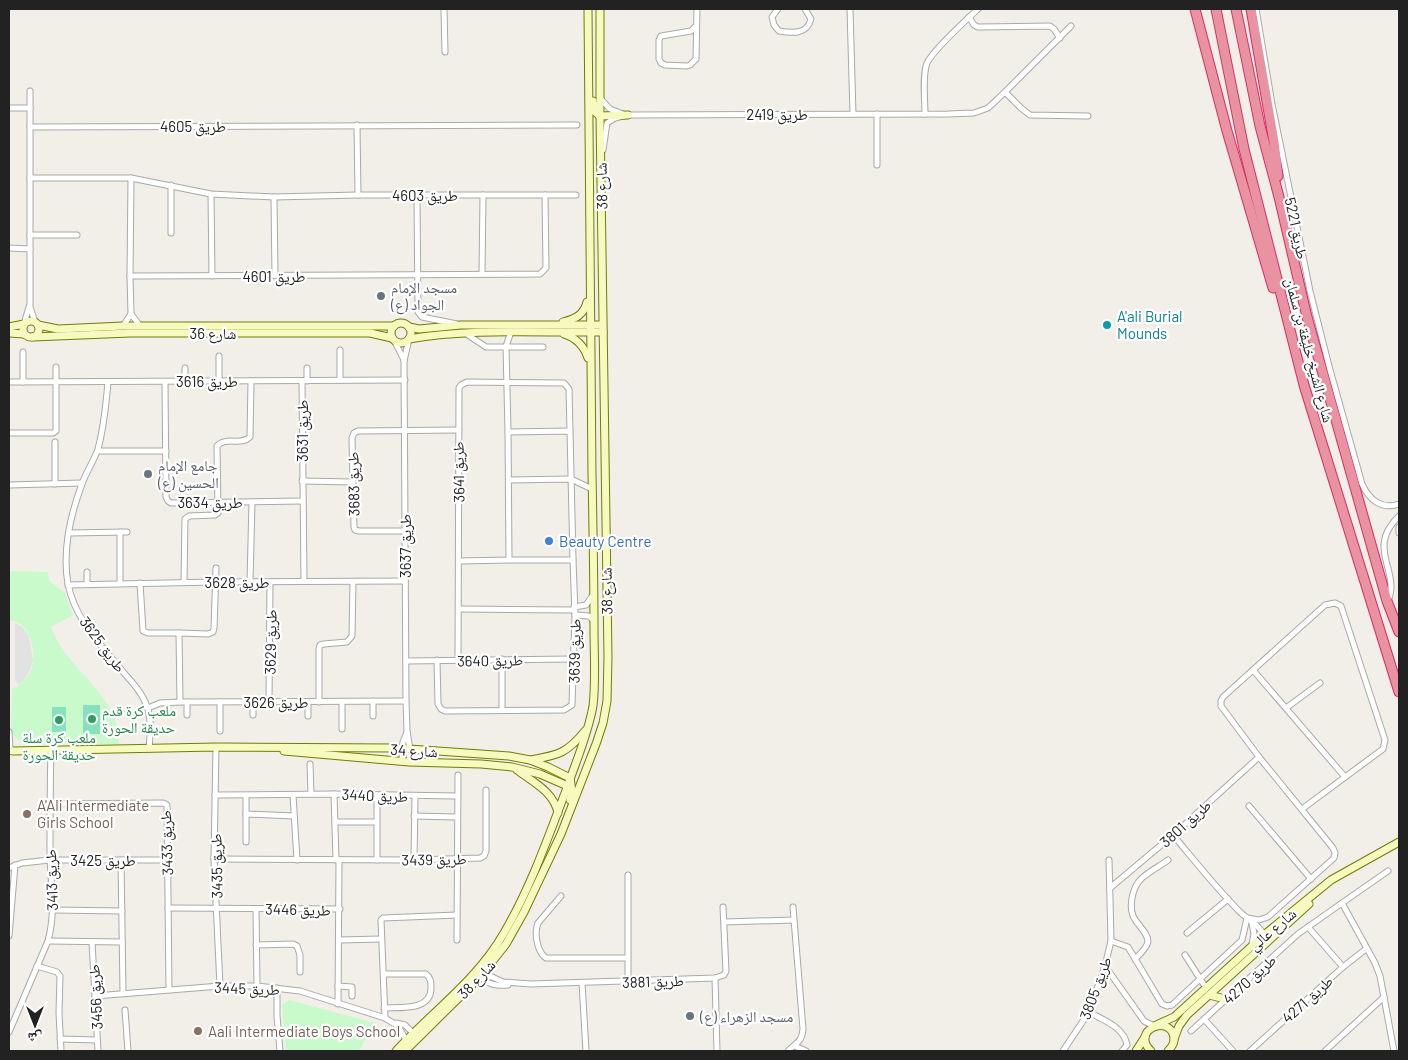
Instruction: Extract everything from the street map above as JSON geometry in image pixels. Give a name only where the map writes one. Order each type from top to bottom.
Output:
[{"type":"highway","points":[[1195,9],[1229,140],[1267,270],[1304,385]]},
{"type":"highway","name":"شارع الشيخ خليفة بن سلمان","points":[[1216,9],[1244,149],[1304,385],[1399,692]]},
{"type":"highway","name":"شارع الشيخ خليفة بن سلمان","points":[[1236,9],[1256,110],[1280,196],[1307,317],[1388,601],[1399,632]]},
{"type":"highway","points":[[1251,9],[1274,142],[1280,196]]},
{"type":"street","points":[[444,9],[445,52]]},
{"type":"street","name":"شارع 38","points":[[570,778],[589,726],[594,682],[589,324],[588,9]]},
{"type":"street","name":"شارع 38","points":[[396,1051],[410,1041],[482,973],[506,944],[561,834],[603,723],[608,689],[600,9]]},
{"type":"street","points":[[696,26],[691,31],[661,36],[659,40],[659,59],[661,63],[665,65],[687,66],[696,59],[697,9]]},
{"type":"street","points":[[778,9],[772,17],[774,25],[779,31],[790,32],[803,31],[809,26],[811,19],[805,9]]},
{"type":"street","points":[[850,9],[853,114]]},
{"type":"street","points":[[926,114],[925,74],[927,64],[938,49],[978,9]]},
{"type":"street","name":"طريق 5221","points":[[1256,9],[1272,104],[1310,291],[1362,484],[1370,498],[1378,503],[1386,506],[1399,504]]},
{"type":"street","points":[[969,17],[974,25],[978,26],[1050,26],[1060,38]]},
{"type":"street","name":"طريق 2419","points":[[601,175],[607,124],[615,118],[628,115],[974,113],[988,108],[1006,92],[1071,26]]},
{"type":"street","points":[[588,54],[592,71],[594,109],[600,116],[628,115]]},
{"type":"street","points":[[24,334],[22,329],[30,306],[30,91]]},
{"type":"street","points":[[1006,92],[1030,115],[1088,116]]},
{"type":"street","name":"طريق 2419","points":[[600,98],[610,109],[628,115]]},
{"type":"street","points":[[9,108],[30,108]]},
{"type":"street","points":[[877,114],[877,165]]},
{"type":"street","points":[[357,125],[358,195]]},
{"type":"street","name":"طريق 4605","points":[[30,127],[577,125]]},
{"type":"street","name":"طريق 4603","points":[[30,178],[131,178],[211,194],[274,197],[576,195]]},
{"type":"street","points":[[131,178],[131,314],[140,326]]},
{"type":"street","points":[[171,185],[171,233]]},
{"type":"street","points":[[211,194],[212,276]]},
{"type":"street","points":[[417,195],[418,312],[420,316],[461,325]]},
{"type":"street","points":[[482,274],[483,195]]},
{"type":"street","name":"طريق 4601","points":[[130,276],[537,275],[545,271],[546,265],[545,195]]},
{"type":"street","points":[[274,197],[274,276]]},
{"type":"street","points":[[30,235],[77,235]]},
{"type":"street","points":[[9,248],[30,249]]},
{"type":"street","points":[[556,328],[578,317],[586,308],[589,297]]},
{"type":"street","points":[[9,333],[24,334],[28,337],[38,333],[37,324],[30,306]]},
{"type":"street","points":[[122,326],[131,314]]},
{"type":"street","points":[[9,327],[29,321],[37,324]]},
{"type":"street","name":"شارع 36","points":[[37,324],[58,329],[122,326],[394,326]]},
{"type":"street","points":[[603,328],[589,324],[556,328],[511,332],[465,333],[409,339],[403,343],[393,339],[392,332],[394,326],[400,324],[423,329],[461,325],[556,328],[590,333],[603,328]]},
{"type":"street","points":[[409,327],[411,333],[409,339]]},
{"type":"street","points":[[556,328],[578,341],[586,352],[590,365]]},
{"type":"street","points":[[509,560],[506,346],[511,332]]},
{"type":"street","name":"شارع 36","points":[[34,336],[130,333],[370,333],[393,339]]},
{"type":"street","points":[[465,333],[484,346],[543,347]]},
{"type":"street","name":"طريق 3637","points":[[393,339],[404,361]]},
{"type":"street","name":"طريق 3637","points":[[405,762],[407,731],[404,361],[409,339]]},
{"type":"street","points":[[340,350],[340,380]]},
{"type":"street","points":[[23,352],[23,382]]},
{"type":"street","points":[[219,356],[219,381]]},
{"type":"street","points":[[9,434],[53,432],[57,427],[56,368]]},
{"type":"street","points":[[185,368],[185,381]]},
{"type":"street","name":"طريق 3631","points":[[304,581],[302,481],[306,368]]},
{"type":"street","name":"طريق 3616","points":[[9,382],[405,380]]},
{"type":"street","points":[[184,582],[186,519],[189,516],[217,515],[219,511],[217,446],[223,441],[244,441],[250,437],[251,381]]},
{"type":"street","name":"طريق 3625","points":[[108,382],[98,451],[82,483],[68,533],[65,552],[68,585],[78,612],[86,626],[136,688],[148,708],[150,726],[149,749]]},
{"type":"street","name":"طريق 3634","points":[[165,382],[166,497],[168,501],[302,501]]},
{"type":"street","name":"طريق 3641","points":[[458,660],[460,610],[459,388],[467,382],[562,382],[569,389],[570,431]]},
{"type":"street","name":"طريق 3683","points":[[405,531],[356,530],[354,527],[352,438],[354,433],[358,431],[458,430]]},
{"type":"street","points":[[508,432],[570,431],[574,610]]},
{"type":"street","points":[[55,442],[55,484]]},
{"type":"street","points":[[98,451],[166,451]]},
{"type":"street","points":[[509,480],[571,479],[592,489]]},
{"type":"street","name":"طريق 3631","points":[[302,481],[353,482]]},
{"type":"street","points":[[9,485],[82,483]]},
{"type":"street","name":"طريق 3634","points":[[250,582],[252,502]]},
{"type":"street","points":[[1388,601],[1391,586],[1383,552],[1384,540],[1388,529],[1399,516]]},
{"type":"street","points":[[1399,527],[1399,533]]},
{"type":"street","points":[[120,532],[120,583]]},
{"type":"street","points":[[68,533],[127,532]]},
{"type":"street","points":[[459,560],[573,560]]},
{"type":"street","points":[[140,583],[143,631],[148,633],[208,634],[214,628],[216,568]]},
{"type":"street","points":[[86,572],[87,584]]},
{"type":"street","name":"طريق 3628","points":[[68,585],[184,582],[405,581]]},
{"type":"street","name":"طريق 3629","points":[[269,702],[270,582]]},
{"type":"street","points":[[319,702],[320,645],[347,642],[352,636],[353,582]]},
{"type":"street","points":[[574,610],[586,605],[594,592]]},
{"type":"street","points":[[1246,918],[1259,920],[1268,916],[1334,858],[1335,850],[1259,757],[1221,706],[1221,701],[1223,697],[1325,605],[1335,603],[1341,606],[1385,740],[1383,749],[1302,809]]},
{"type":"street","name":"طريق 3639","points":[[437,660],[438,702],[445,711],[567,709],[573,702],[574,610],[460,610]]},
{"type":"street","points":[[574,610],[589,616],[594,621]]},
{"type":"street","points":[[179,633],[180,702]]},
{"type":"street","name":"طريق 3640","points":[[406,661],[574,659]]},
{"type":"street","points":[[502,660],[502,710]]},
{"type":"street","points":[[1254,670],[1345,777]]},
{"type":"street","points":[[1286,708],[1320,683]]},
{"type":"street","points":[[373,701],[373,716]]},
{"type":"street","name":"طريق 3626","points":[[148,708],[160,703],[180,702],[406,701]]},
{"type":"street","points":[[187,702],[187,715]]},
{"type":"street","points":[[220,702],[220,731]]},
{"type":"street","points":[[253,702],[253,715]]},
{"type":"street","points":[[308,702],[308,716]]},
{"type":"street","points":[[342,702],[342,729]]},
{"type":"street","points":[[530,760],[565,751],[575,743],[589,726]]},
{"type":"street","points":[[9,732],[9,750]]},
{"type":"street","name":"شارع 34","points":[[9,750],[15,747],[45,748],[50,750],[244,747],[407,750],[500,756],[530,760],[570,778]]},
{"type":"street","name":"طريق 3435","points":[[216,747],[214,859],[220,986]]},
{"type":"street","name":"شارع 34","points":[[244,747],[405,762],[481,764],[512,767],[540,774],[570,786]]},
{"type":"street","name":"طريق 3413","points":[[9,1030],[48,941],[54,910],[50,860],[50,750]]},
{"type":"street","name":"طريق 3801","points":[[1110,888],[1173,835],[1259,757]]},
{"type":"street","points":[[310,764],[311,794]]},
{"type":"street","points":[[512,767],[534,782],[552,798],[558,813]]},
{"type":"street","points":[[457,940],[456,818],[458,775]]},
{"type":"street","points":[[561,834],[561,825],[572,796],[570,778]]},
{"type":"street","points":[[570,786],[582,781]]},
{"type":"street","name":"شارع 38","points":[[413,1033],[471,976],[503,935],[570,786]]},
{"type":"street","name":"طريق 3439","points":[[214,859],[414,860],[480,858],[484,856],[486,851],[486,790]]},
{"type":"street","points":[[334,794],[340,909],[338,1004]]},
{"type":"street","name":"طريق 3440","points":[[215,795],[457,796]]},
{"type":"street","points":[[293,795],[297,860]]},
{"type":"street","points":[[376,795],[377,860]]},
{"type":"street","points":[[246,796],[246,842]]},
{"type":"street","points":[[414,860],[415,796]]},
{"type":"street","name":"طريق 3433","points":[[50,804],[166,804],[168,811],[169,990]]},
{"type":"street","points":[[1249,806],[1311,878]]},
{"type":"street","points":[[246,814],[294,816]]},
{"type":"street","name":"طريق 3440","points":[[414,816],[456,818]]},
{"type":"street","points":[[335,822],[376,822]]},
{"type":"street","points":[[1173,835],[1228,900],[1246,918],[1261,929],[1264,935],[1264,944]]},
{"type":"street","name":"شارع عالي","points":[[1168,1051],[1172,1048],[1179,1026],[1187,1015],[1207,991],[1264,935],[1332,880],[1399,843]]},
{"type":"street","name":"شارع عالي","points":[[1154,1026],[1174,1017],[1207,991],[1333,884],[1399,843]]},
{"type":"street","name":"طريق 3425","points":[[9,868],[15,865],[50,860],[168,860]]},
{"type":"street","points":[[121,860],[123,993]]},
{"type":"street","name":"طريق 3805","points":[[1063,1051],[1089,1012],[1106,966],[1111,941],[1109,860]]},
{"type":"street","points":[[1135,959],[1145,948],[1148,937],[1132,914],[1132,894],[1141,878],[1168,860]]},
{"type":"street","points":[[9,936],[15,865]]},
{"type":"street","points":[[1388,872],[1342,903],[1375,963],[1384,997],[1394,1051]]},
{"type":"street","points":[[628,875],[628,982]]},
{"type":"street","points":[[562,896],[536,927],[543,956],[546,958],[627,958]]},
{"type":"street","points":[[1187,933],[1228,900]]},
{"type":"street","name":"طريق 4270","points":[[1191,1031],[1308,927],[1342,903]]},
{"type":"street","points":[[717,1051],[716,978],[726,971],[723,907]]},
{"type":"street","points":[[788,1051],[802,1037],[803,1029],[793,907]]},
{"type":"street","points":[[168,908],[217,908]]},
{"type":"street","name":"طريق 3446","points":[[217,908],[340,909]]},
{"type":"street","name":"طريق 3446","points":[[256,909],[257,986]]},
{"type":"street","points":[[54,910],[122,911]]},
{"type":"street","points":[[385,1018],[380,922],[383,918],[457,915]]},
{"type":"street","points":[[1111,941],[1128,947],[1162,1004],[1168,1006],[1176,1002],[1201,980],[1242,940],[1246,918]]},
{"type":"street","points":[[724,922],[794,920]]},
{"type":"street","points":[[1252,923],[1254,934],[1252,946]]},
{"type":"street","points":[[1308,927],[1342,967]]},
{"type":"street","points":[[339,940],[381,939]]},
{"type":"street","points":[[48,941],[122,942]]},
{"type":"street","name":"طريق 3456","points":[[92,942],[98,1051]]},
{"type":"street","points":[[256,945],[293,944],[297,946],[300,949],[300,972]]},
{"type":"street","name":"طريق 4271","points":[[1250,1051],[1342,967],[1366,949]]},
{"type":"street","points":[[1185,955],[1207,991],[1225,999]]},
{"type":"street","points":[[471,976],[482,973],[484,961]]},
{"type":"street","points":[[37,966],[57,972],[60,976],[61,1051]]},
{"type":"street","points":[[1106,966],[1144,1020],[1154,1026],[1163,1026],[1171,1030],[1176,1051]]},
{"type":"street","name":"طريق 3881","points":[[482,973],[484,981],[495,985],[716,978]]},
{"type":"street","points":[[384,974],[426,974],[429,977],[431,987],[429,998],[423,1004],[384,1008]]},
{"type":"street","points":[[582,983],[586,1051]]},
{"type":"street","name":"طريق 3445","points":[[95,996],[220,986],[277,988],[300,991],[385,1018],[405,1025],[413,1033]]},
{"type":"street","points":[[338,986],[352,987],[352,996]]},
{"type":"street","points":[[277,988],[280,1051]]},
{"type":"street","points":[[1325,1051],[1384,997]]},
{"type":"street","points":[[125,1010],[128,1051]]},
{"type":"street","points":[[1089,1012],[1110,1023],[1122,1034],[1126,1040],[1124,1050]]},
{"type":"street","points":[[1204,1019],[1233,1051]]},
{"type":"street","points":[[1144,1020],[1146,1045],[1151,1051]]},
{"type":"street","points":[[393,1022],[410,1041]]},
{"type":"street","points":[[1136,1051],[1154,1026]]},
{"type":"street","points":[[410,1041],[413,1033]]},
{"type":"street","points":[[60,1040],[97,1040]]},
{"type":"street","name":"شارع 38","points":[[405,1051],[410,1041]]},
{"type":"street","points":[[795,1046],[806,1051]]},
{"type":"green space","points":[[10,571],[48,572],[49,581],[64,592],[73,615],[51,627],[58,642],[68,656],[102,696],[111,711],[117,726],[119,744],[24,745],[11,733],[12,689],[30,673],[33,650],[28,633],[24,627],[18,622],[10,620]]},
{"type":"green space","name":"ملعب كرة قدم حديقة الحورة","points":[[83,705],[100,705],[100,734],[83,734]]},
{"type":"green space","name":"ملعب كرة سلة حديقة الحورة","points":[[52,707],[66,707],[66,732],[52,732]]},
{"type":"green space","points":[[289,1000],[375,1023],[359,1051],[286,1051],[282,1005]]},
{"type":"shaded area","points":[[15,623],[22,627],[29,636],[33,660],[29,672],[23,681],[18,684],[15,680]]},
{"type":"place","name":"مسجد الإمام الجواد (ع)","points":[[381,296]]},
{"type":"place","name":"A'ali Burial Mounds","points":[[1107,325]]},
{"type":"place","name":"جامع الإمام الحسين (ع)","points":[[148,474]]},
{"type":"place","name":"Beauty Centre","points":[[549,541]]},
{"type":"place","name":"ملعب كرة قدم حديقة الحورة","points":[[92,719]]},
{"type":"place","name":"ملعب كرة سلة حديقة الحورة","points":[[59,720]]},
{"type":"place","name":"A'Ali Intermediate Girls School","points":[[27,814]]},
{"type":"place","name":"مسجد الزهراء (ع)","points":[[690,1016]]},
{"type":"place","name":"Aali Intermediate Boys School","points":[[198,1031]]}]
